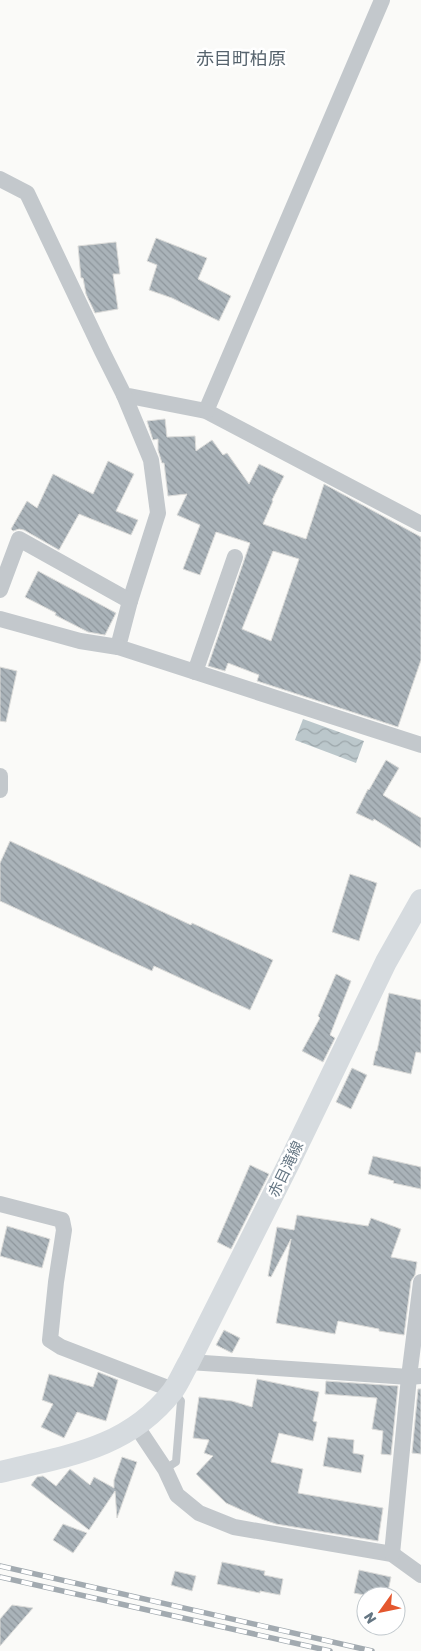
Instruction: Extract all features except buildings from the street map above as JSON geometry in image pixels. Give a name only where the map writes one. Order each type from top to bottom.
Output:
[{"type":"main road","name":"赤目滝線","points":[[0,1472],[85,1452],[137,1427],[157,1409],[173,1390],[189,1362],[290,1161],[386,962],[421,900]]},
{"type":"street","points":[[206,411],[382,0]]},
{"type":"street","points":[[0,180],[27,193],[124,395],[151,460],[158,513],[130,601],[118,647]]},
{"type":"street","points":[[124,395],[206,411],[421,524]]},
{"type":"street","points":[[0,590],[19,538],[130,601]]},
{"type":"street","points":[[195,672],[235,557]]},
{"type":"street","points":[[0,619],[80,640],[118,647],[421,745]]},
{"type":"street","points":[[0,776],[0,790]]},
{"type":"street","points":[[0,1204],[62,1220],[64,1230],[50,1340],[61,1347],[173,1390]]},
{"type":"street","points":[[392,1554],[415,1376],[421,1282]]},
{"type":"street","points":[[189,1362],[415,1376]]},
{"type":"street","points":[[137,1427],[165,1469],[177,1495],[199,1514],[234,1527],[392,1554],[421,1574]]},
{"type":"lane","points":[[165,1469],[176,1462],[181,1401],[173,1390]]},
{"type":"water","points":[[303,719],[364,741],[356,763],[295,740]]},
{"type":"railway","points":[[0,1566],[372,1651]]},
{"type":"railway","points":[[0,1577],[330,1651]]},
{"type":"district","name":"赤目町柏原","points":[[241,59]]}]
